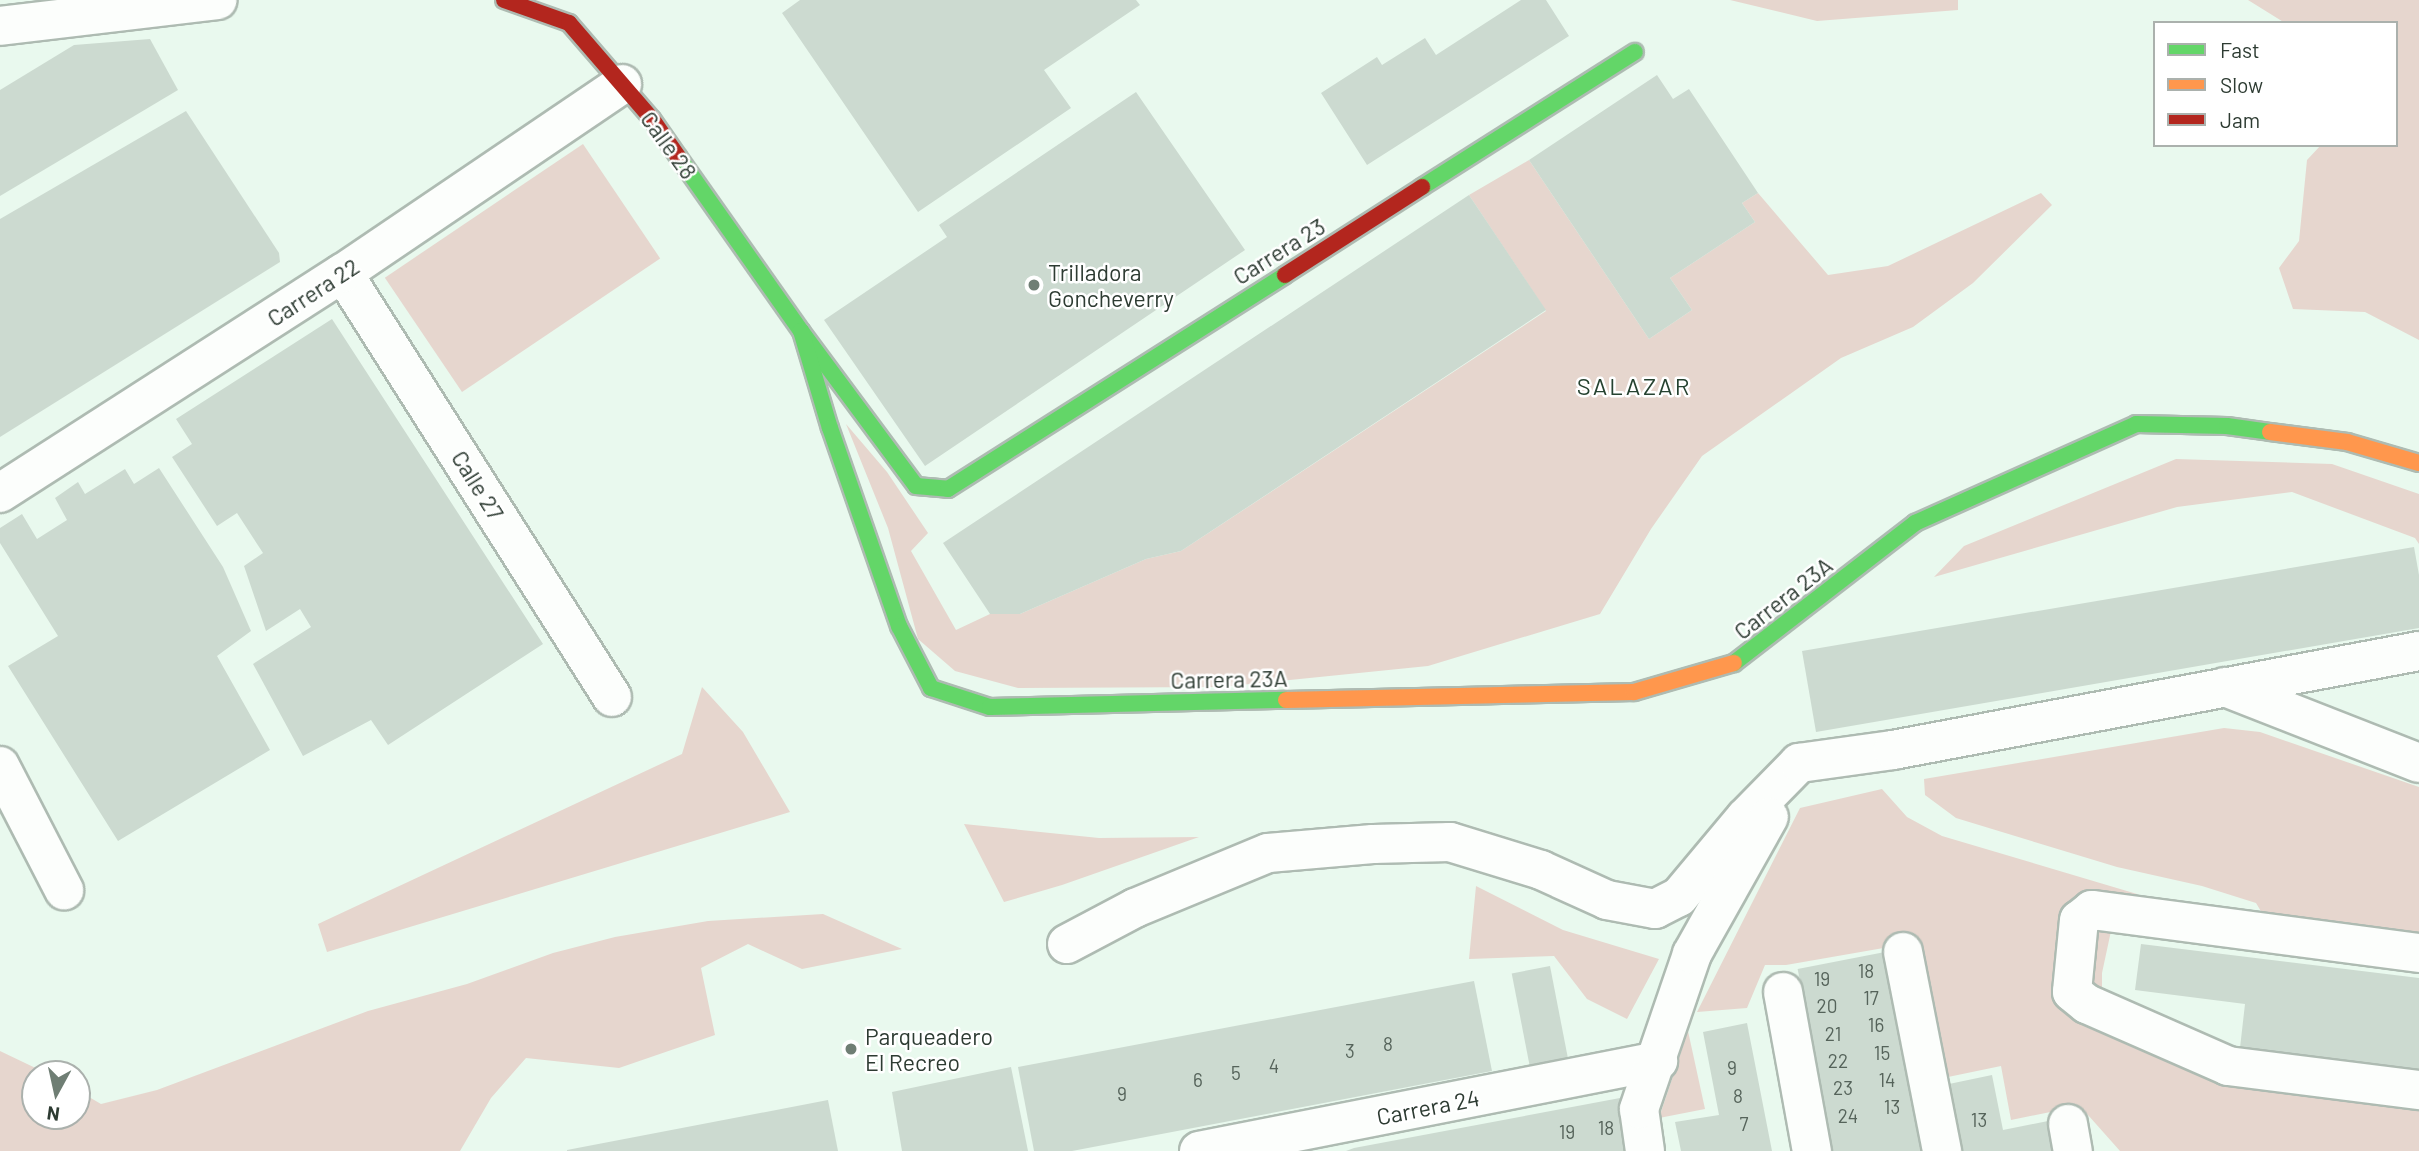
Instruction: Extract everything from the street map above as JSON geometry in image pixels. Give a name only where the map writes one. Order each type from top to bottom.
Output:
[{"type":"street","points":[[0,26],[216,0]]},
{"type":"street","name":"Calle 28","points":[[504,0],[569,23],[652,119],[801,331],[916,486],[948,489]]},
{"type":"street","name":"Carrera 23","points":[[948,489],[1634,52]]},
{"type":"street","name":"Carrera 22","points":[[0,493],[343,273],[622,83]]},
{"type":"street","name":"Calle 27","points":[[343,273],[612,697]]},
{"type":"street","name":"Calle 28","points":[[801,331],[830,428],[899,626],[931,688]]},
{"type":"street","name":"Carrera 23A","points":[[931,688],[990,707],[1634,692],[1740,661],[1915,523],[2136,424],[2227,426],[2347,442],[2419,463]]},
{"type":"street","points":[[1067,944],[1135,908],[1268,853],[1373,844],[1450,842],[1541,870],[1607,900],[1655,909],[1679,897],[1746,817],[1799,763],[1894,750],[2419,651]]},
{"type":"street","points":[[2225,687],[2419,763]]},
{"type":"street","points":[[1645,1151],[1639,1109],[1658,1061],[1692,954],[1799,763]]},
{"type":"street","points":[[0,766],[64,890]]},
{"type":"street","points":[[2419,953],[2092,910],[2079,920],[2072,992],[2087,1004],[2228,1066],[2419,1090]]},
{"type":"street","points":[[1903,952],[1942,1151]]},
{"type":"street","points":[[1783,992],[1812,1151]]},
{"type":"street","name":"Carrera 24","points":[[1199,1151],[1658,1061]]},
{"type":"shaded area","points":[[1730,0],[1958,0],[1958,10],[1817,21]]},
{"type":"shaded area","points":[[2248,0],[2419,0],[2419,340],[2365,312],[2293,309],[2279,268],[2299,241],[2307,160],[2319,147],[2398,147],[2398,21],[2282,21]]},
{"type":"shaded area","points":[[583,144],[660,258],[462,392],[385,278]]},
{"type":"shaded area","points":[[1529,160],[1649,339],[1692,310],[1670,278],[1755,222],[1742,203],[1758,193],[1828,275],[1888,266],[2041,193],[2052,205],[1973,283],[1913,327],[1841,358],[1702,456],[1651,529],[1600,614],[1428,666],[1221,687],[1018,688],[955,671],[918,639],[888,528],[846,424],[887,472],[928,533],[911,551],[956,630],[990,614],[1020,614],[1146,559],[1181,551],[1546,311],[1469,195]]},
{"type":"shaded area","points":[[2176,459],[2332,464],[2419,494],[2419,544],[2415,538],[2292,492],[2177,507],[1934,577],[1964,546]]},
{"type":"shaded area","points":[[702,687],[743,732],[790,812],[327,952],[318,924],[682,754]]},
{"type":"shaded area","points":[[2224,728],[2260,732],[2419,787],[2419,942],[2268,923],[2256,903],[2202,886],[2117,867],[1956,818],[1925,795],[1924,779]]},
{"type":"shaded area","points":[[1882,789],[1907,817],[1942,836],[2137,894],[2142,906],[2114,917],[2102,973],[2102,1002],[2128,1030],[2419,1102],[2419,1151],[2120,1151],[2080,1106],[2011,1120],[2001,1066],[1948,1077],[1918,942],[1786,965],[1765,965],[1747,1008],[1697,1012],[1800,808]]},
{"type":"shaded area","points":[[964,824],[1099,838],[1199,837],[1062,885],[1004,902]]},
{"type":"shaded area","points":[[1476,886],[1563,930],[1659,959],[1627,1019],[1587,999],[1554,956],[1469,959]]},
{"type":"shaded area","points":[[823,914],[902,949],[802,969],[748,944],[701,968],[715,1035],[619,1068],[526,1058],[491,1098],[460,1151],[0,1151],[0,1051],[21,1061],[21,1130],[91,1130],[91,1098],[101,1104],[157,1090],[368,1011],[467,984],[553,953],[615,937],[708,921]]},
{"type":"shaded area","points":[[1688,1031],[1705,1109],[1659,1118]]},
{"type":"building","points":[[800,0],[1136,0],[1140,5],[1044,70],[1071,108],[918,212],[782,13]]},
{"type":"building","points":[[1521,0],[1546,0],[1569,36],[1367,165],[1321,93],[1377,57],[1382,65],[1425,38],[1436,55]]},
{"type":"building","points":[[150,39],[178,90],[0,196],[0,90],[74,45]]},
{"type":"building","points":[[1657,75],[1673,99],[1689,89],[1758,193],[1742,203],[1755,222],[1670,278],[1692,310],[1649,339],[1529,160]]},
{"type":"building","name":"Trilladora Goncheverry","points":[[1136,92],[1245,250],[925,466],[824,320],[947,237],[939,225]]},
{"type":"building","points":[[186,111],[279,253],[280,262],[0,437],[0,219]]},
{"type":"building","points":[[1469,195],[1546,310],[1181,551],[1146,559],[1020,614],[990,614],[943,543]]},
{"type":"building","points":[[332,319],[543,644],[388,745],[371,720],[303,756],[253,664],[311,627],[300,609],[266,631],[244,566],[263,553],[237,513],[217,526],[172,457],[192,444],[176,419]]},
{"type":"building","points":[[159,468],[223,567],[251,631],[217,656],[270,750],[118,841],[8,666],[58,636],[0,543],[0,528],[22,514],[37,539],[67,520],[55,498],[78,482],[85,494],[125,469],[134,484]]},
{"type":"building","points":[[2414,547],[2419,575],[2419,628],[1816,732],[1802,651]]},
{"type":"building","points":[[2141,944],[2419,978],[2419,1071],[2240,1048],[2245,1004],[2135,990]]},
{"type":"building","points":[[1885,952],[1924,1151],[1833,1151],[1798,969]]},
{"type":"building","points":[[1550,966],[1568,1057],[1529,1065],[1512,973]]},
{"type":"building","points":[[1474,981],[1492,1071],[1072,1151],[1034,1151],[1018,1067]]},
{"type":"building","points":[[1747,1023],[1772,1151],[1681,1151],[1675,1122],[1719,1115],[1703,1032]]},
{"type":"building","points":[[1011,1067],[1028,1151],[902,1151],[892,1092]]},
{"type":"building","points":[[1992,1075],[2003,1130],[2048,1121],[2053,1151],[1962,1151],[1949,1084]]},
{"type":"building","points":[[1620,1098],[1630,1151],[1346,1151],[1354,1148]]},
{"type":"building","points":[[828,1100],[838,1151],[567,1151],[567,1150]]},
{"type":"traffic: fast","points":[[1422,187],[1635,52]]},
{"type":"traffic: fast","points":[[679,158],[801,331],[916,486],[948,489],[1285,275]]},
{"type":"traffic: fast","points":[[801,331],[830,428],[899,626],[931,688],[990,707],[1286,700]]},
{"type":"traffic: fast","points":[[1734,663],[1915,523],[2136,424],[2227,426],[2270,432]]},
{"type":"traffic: slow","points":[[2270,432],[2347,442],[2419,463]]},
{"type":"traffic: slow","points":[[1286,700],[1634,692],[1734,663]]},
{"type":"traffic: jam","points":[[504,0],[569,23],[652,119],[679,158]]},
{"type":"traffic: jam","points":[[1285,275],[1422,187]]},
{"type":"place","name":"Trilladora Goncheverry","points":[[1034,285]]},
{"type":"place","name":"Parqueadero El Recreo","points":[[851,1049]]},
{"type":"district","name":"SALAZAR","points":[[1634,386]]}]
